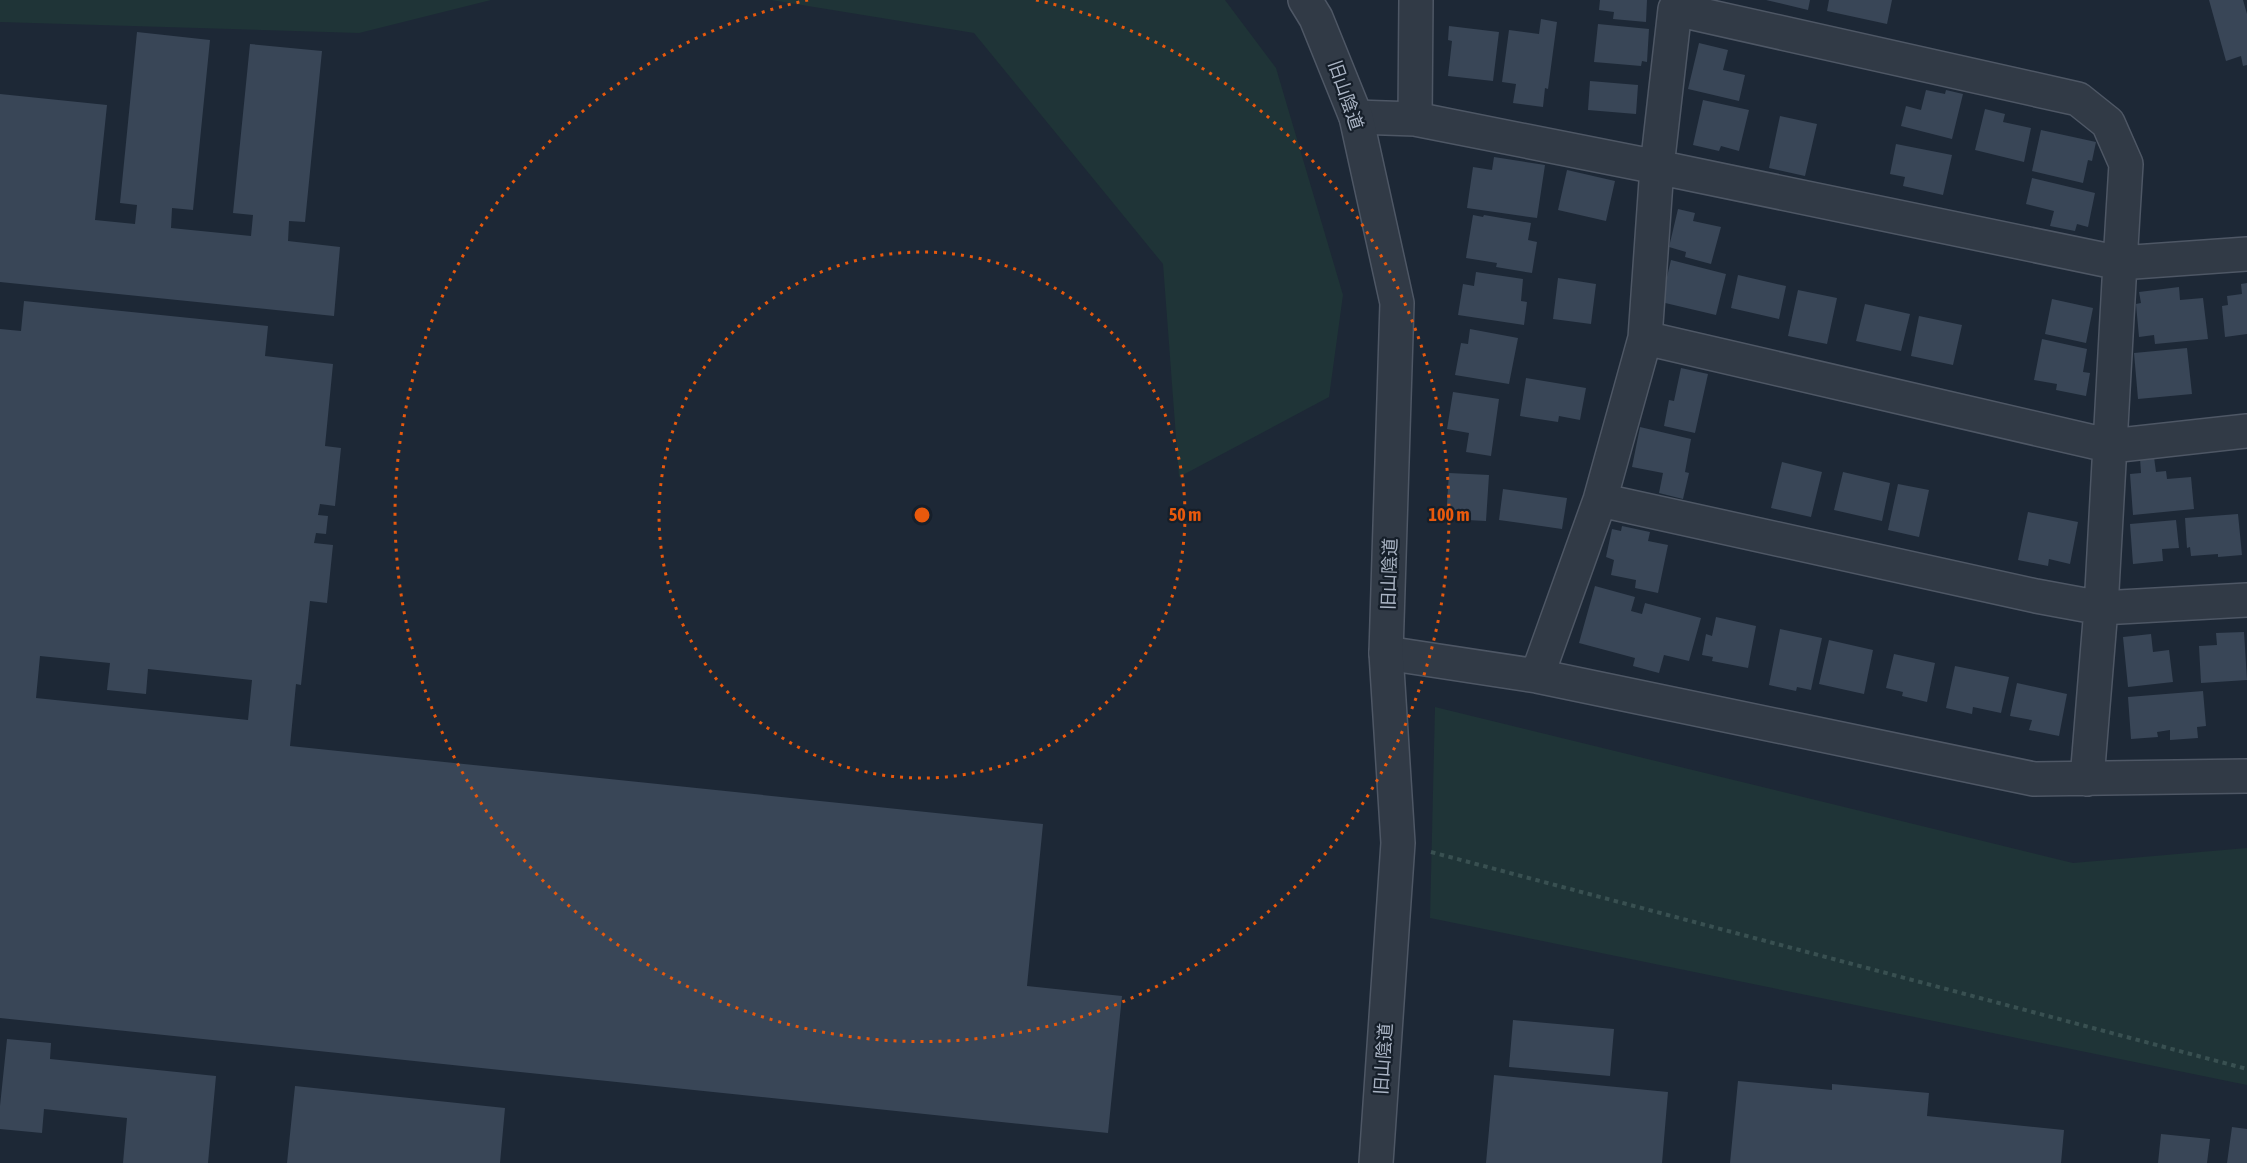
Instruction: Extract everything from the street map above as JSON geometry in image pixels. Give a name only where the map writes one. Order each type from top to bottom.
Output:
[{"type":"street","name":"旧山陰道","points":[[1305,0],[1317,18],[1356,117],[1397,303],[1386,652],[1398,843],[1376,1163]]},
{"type":"street","points":[[1415,119],[1416,0]]},
{"type":"street","points":[[1537,676],[1600,500],[1645,338],[1657,167],[1675,9],[2078,99],[2108,123],[2127,164],[2101,608],[2087,779]]},
{"type":"street","points":[[1356,117],[1415,119],[2120,263],[2247,254]]},
{"type":"street","points":[[1645,338],[2111,446],[2247,431]]},
{"type":"street","points":[[1600,500],[2036,596],[2101,608],[2247,600]]},
{"type":"street","points":[[1386,652],[1537,676],[2034,779],[2247,777]]},
{"type":"path","points":[[1398,843],[2247,1069]]},
{"type":"green space","points":[[0,0],[491,0],[359,33],[0,22]]},
{"type":"green space","points":[[771,0],[1225,0],[1276,68],[1343,295],[1329,397],[1179,477],[1163,264],[974,33]]},
{"type":"green space","points":[[1435,707],[2073,863],[2247,848],[2247,1085],[1430,918]]},
{"type":"building","points":[[1600,0],[1647,0],[1646,22],[1613,19],[1614,12],[1599,10]]},
{"type":"building","points":[[1766,0],[1810,0],[1808,10]]},
{"type":"building","points":[[1829,0],[1892,0],[1887,24],[1827,11]]},
{"type":"building","points":[[2209,0],[2243,0],[2247,14],[2247,65],[2243,66],[2241,56],[2226,61]]},
{"type":"building","points":[[1541,19],[1557,22],[1548,89],[1545,88],[1543,107],[1513,103],[1516,84],[1502,82],[1509,30],[1539,34]]},
{"type":"building","points":[[1598,24],[1649,29],[1647,62],[1642,61],[1641,66],[1594,62]]},
{"type":"building","points":[[1449,26],[1499,32],[1493,81],[1448,76],[1452,41],[1448,40]]},
{"type":"building","points":[[137,32],[210,40],[193,210],[172,208],[171,228],[251,236],[253,215],[233,213],[250,44],[322,51],[305,222],[289,221],[288,241],[340,247],[334,316],[0,282],[0,94],[107,105],[95,220],[135,224],[137,205],[120,203]]},
{"type":"building","points":[[1699,43],[1728,50],[1723,70],[1745,75],[1739,101],[1688,89]]},
{"type":"building","points":[[1590,81],[1638,85],[1636,114],[1588,110]]},
{"type":"building","points":[[1926,90],[1945,94],[1946,90],[1963,94],[1952,139],[1901,126],[1906,106],[1921,110]]},
{"type":"building","points":[[1703,100],[1749,110],[1739,151],[1721,146],[1719,151],[1693,145]]},
{"type":"building","points":[[1985,109],[2005,114],[2003,122],[2031,128],[2024,162],[1975,150]]},
{"type":"building","points":[[1780,116],[1817,124],[1805,176],[1769,168]]},
{"type":"building","points":[[2041,130],[2096,142],[2092,161],[2088,160],[2083,183],[2032,171]]},
{"type":"building","points":[[1896,144],[1952,155],[1943,195],[1903,186],[1905,177],[1890,174]]},
{"type":"building","points":[[1494,157],[1545,165],[1537,218],[1467,208],[1473,167],[1492,170]]},
{"type":"building","points":[[1567,170],[1615,181],[1606,221],[1558,210]]},
{"type":"building","points":[[2032,178],[2095,193],[2088,227],[2077,224],[2075,231],[2050,226],[2054,211],[2026,204]]},
{"type":"building","points":[[1678,209],[1695,213],[1693,221],[1721,227],[1711,264],[1685,257],[1686,252],[1669,247]]},
{"type":"building","points":[[1473,215],[1531,223],[1528,240],[1537,242],[1532,273],[1496,267],[1497,263],[1466,258]]},
{"type":"building","points":[[1671,260],[1726,274],[1716,315],[1661,302]]},
{"type":"building","points":[[1476,272],[1523,279],[1521,301],[1527,302],[1524,325],[1458,315],[1463,284],[1474,286]]},
{"type":"building","points":[[1738,275],[1786,286],[1779,319],[1731,308]]},
{"type":"building","points":[[1558,278],[1596,284],[1591,324],[1553,319]]},
{"type":"building","points":[[2247,283],[2247,334],[2225,337],[2222,306],[2228,305],[2227,296],[2242,294],[2241,284]]},
{"type":"building","points":[[2179,287],[2180,300],[2203,298],[2208,339],[2155,344],[2154,335],[2139,337],[2136,304],[2141,303],[2139,292]]},
{"type":"building","points":[[1798,290],[1837,298],[1827,344],[1788,336]]},
{"type":"building","points":[[2052,299],[2093,308],[2086,343],[2045,334]]},
{"type":"building","points":[[24,301],[268,326],[265,356],[333,364],[325,446],[341,448],[335,506],[320,504],[318,515],[328,516],[326,534],[316,533],[314,543],[333,545],[327,603],[310,601],[301,685],[296,684],[290,746],[1043,824],[1027,986],[1122,996],[1108,1133],[0,1018],[0,329],[21,331]],"holes":[[[40,656],[110,663],[107,690],[146,694],[148,669],[252,680],[248,720],[36,698]]]},
{"type":"building","points":[[1865,304],[1910,314],[1901,351],[1856,341]]},
{"type":"building","points":[[1919,316],[1962,325],[1953,365],[1911,356]]},
{"type":"building","points":[[1470,329],[1518,338],[1509,384],[1455,375],[1461,343],[1468,344]]},
{"type":"building","points":[[2042,339],[2087,349],[2083,372],[2090,373],[2086,396],[2056,390],[2057,384],[2034,380]]},
{"type":"building","points":[[2187,348],[2192,394],[2138,399],[2134,353]]},
{"type":"building","points":[[1681,368],[1708,374],[1695,433],[1664,426],[1669,400],[1674,401]]},
{"type":"building","points":[[1526,378],[1586,388],[1580,420],[1559,416],[1558,422],[1520,416]]},
{"type":"building","points":[[1453,392],[1499,399],[1491,456],[1466,452],[1469,433],[1447,429]]},
{"type":"building","points":[[1640,427],[1691,439],[1685,472],[1689,473],[1683,499],[1659,493],[1663,473],[1632,467]]},
{"type":"building","points":[[2154,457],[2156,472],[2166,471],[2167,479],[2191,477],[2194,509],[2133,515],[2130,474],[2141,473],[2140,458]]},
{"type":"building","points":[[1782,462],[1822,472],[1811,517],[1771,508]]},
{"type":"building","points":[[1843,472],[1890,483],[1882,521],[1834,510]]},
{"type":"building","points":[[1449,473],[1489,475],[1486,521],[1446,519]]},
{"type":"building","points":[[1898,484],[1929,490],[1919,537],[1888,530]]},
{"type":"building","points":[[1503,489],[1567,498],[1562,529],[1499,520]]},
{"type":"building","points":[[2028,512],[2078,522],[2070,564],[2049,559],[2048,566],[2018,560]]},
{"type":"building","points":[[2238,514],[2242,555],[2191,556],[2190,547],[2187,548],[2185,518]]},
{"type":"building","points":[[2176,520],[2179,548],[2162,549],[2163,561],[2133,564],[2130,524]]},
{"type":"building","points":[[1622,526],[1650,532],[1648,541],[1668,545],[1658,593],[1635,588],[1636,580],[1611,575],[1614,560],[1606,557],[1612,529],[1621,531]]},
{"type":"building","points":[[1595,586],[1635,597],[1631,611],[1642,614],[1645,603],[1701,618],[1689,661],[1664,655],[1659,673],[1633,666],[1635,658],[1579,643]]},
{"type":"building","points":[[1716,617],[1756,626],[1748,668],[1712,661],[1713,657],[1702,655],[1706,634],[1712,636]]},
{"type":"building","points":[[1780,629],[1822,638],[1811,690],[1797,687],[1796,691],[1769,685]]},
{"type":"building","points":[[2244,632],[2247,680],[2201,683],[2199,646],[2217,645],[2216,633]]},
{"type":"building","points":[[2151,634],[2153,652],[2169,650],[2173,682],[2128,687],[2123,637]]},
{"type":"building","points":[[1829,640],[1873,650],[1864,694],[1819,684]]},
{"type":"building","points":[[1894,654],[1935,663],[1927,702],[1902,696],[1903,692],[1886,688]]},
{"type":"building","points":[[1955,666],[2009,677],[2001,713],[1973,707],[1972,714],[1946,708]]},
{"type":"building","points":[[2017,683],[2067,694],[2059,736],[2029,730],[2032,720],[2010,716]]},
{"type":"building","points":[[2203,691],[2206,726],[2197,727],[2198,738],[2170,740],[2170,730],[2157,732],[2158,737],[2131,739],[2128,697]]},
{"type":"building","points":[[1513,1020],[1614,1029],[1610,1076],[1509,1067]]},
{"type":"building","points":[[7,1039],[51,1043],[50,1059],[216,1076],[208,1163],[123,1163],[127,1118],[44,1109],[42,1133],[0,1129]]},
{"type":"building","points":[[1494,1075],[1668,1092],[1662,1163],[1486,1163]]},
{"type":"building","points":[[1738,1081],[1832,1090],[1832,1084],[1929,1093],[1927,1116],[2064,1130],[2061,1163],[1730,1163]]},
{"type":"building","points":[[295,1086],[505,1108],[500,1163],[287,1163]]},
{"type":"building","points":[[2232,1127],[2247,1129],[2247,1163],[2227,1163]]},
{"type":"building","points":[[2161,1134],[2210,1139],[2207,1163],[2158,1163]]}]
